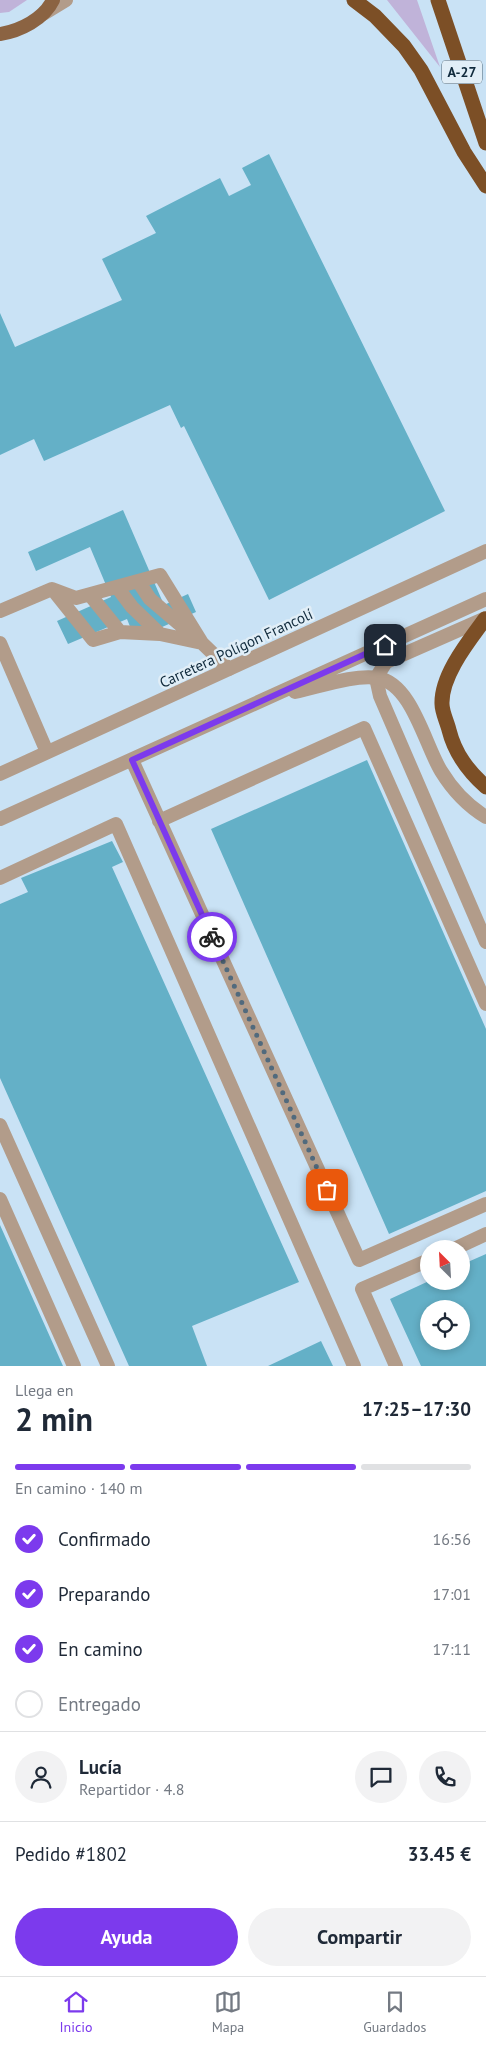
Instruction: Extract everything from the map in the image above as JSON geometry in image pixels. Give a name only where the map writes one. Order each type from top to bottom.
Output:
[{"type":"highway","points":[[354,0],[375,16],[404,46],[421,70],[464,152],[486,186]]},
{"type":"highway","name":"A-27","points":[[438,0],[486,143]]},
{"type":"highway","points":[[485,618],[458,657],[447,680],[442,704],[453,746],[471,774],[486,787]]},
{"type":"main road","points":[[0,34],[12,32],[34,22],[53,0]]},
{"type":"street","points":[[40,15],[66,0]]},
{"type":"street","name":"Carretera Polígon Francolí","points":[[0,774],[486,551]]},
{"type":"street","points":[[0,611],[52,589],[76,598],[160,574],[202,643]]},
{"type":"street","points":[[138,581],[150,599],[202,643],[228,669]]},
{"type":"street","points":[[117,586],[132,607],[160,634]]},
{"type":"street","points":[[52,589],[93,640],[120,632],[160,634],[202,643]]},
{"type":"street","points":[[90,595],[120,632]]},
{"type":"street","points":[[0,819],[486,599]]},
{"type":"street","points":[[485,618],[386,662],[376,678],[380,696],[486,942]]},
{"type":"street","points":[[0,643],[47,752]]},
{"type":"street","points":[[267,699],[360,678],[384,680],[405,696],[440,770],[458,794],[475,811],[486,817]]},
{"type":"street","points":[[160,821],[364,728],[486,1004]]},
{"type":"street","points":[[132,760],[359,1260],[486,1204]]},
{"type":"street","points":[[0,878],[116,824],[354,1366]]},
{"type":"street","points":[[0,1124],[108,1366]]},
{"type":"street","points":[[0,1199],[74,1366]]},
{"type":"street","points":[[470,1242],[486,1234]]},
{"type":"street","points":[[396,1366],[362,1290],[420,1264]]},
{"type":"shaded area","points":[[0,0],[27,0],[9,12],[0,13]]},
{"type":"shaded area","points":[[387,0],[417,0],[440,67]]},
{"type":"building","points":[[269,154],[445,511],[269,600],[184,426],[181,428],[170,405],[44,461],[34,439],[0,455],[0,313],[15,347],[122,300],[102,259],[156,233],[146,216],[220,178],[229,196],[251,185],[242,168]]},
{"type":"building","points":[[123,510],[164,605],[188,594],[196,612],[135,639],[127,619],[68,644],[57,621],[111,597],[90,547],[36,571],[28,552]]},
{"type":"building","points":[[367,760],[486,1029],[486,1191],[389,1234],[211,829]]},
{"type":"building","points":[[112,841],[123,862],[112,867],[299,1282],[192,1326],[207,1366],[129,1366],[0,1078],[0,904],[28,892],[21,878]]},
{"type":"building","points":[[0,1225],[63,1366],[0,1366]]},
{"type":"building","points":[[486,1254],[486,1366],[421,1366],[390,1299],[420,1285],[420,1290],[470,1290],[470,1261]]},
{"type":"building","points":[[321,1341],[333,1366],[268,1366]]},
{"type":"way so far","points":[[212,937],[327,1190]]},
{"type":"route","points":[[212,937],[132,760],[385,645]]}]
